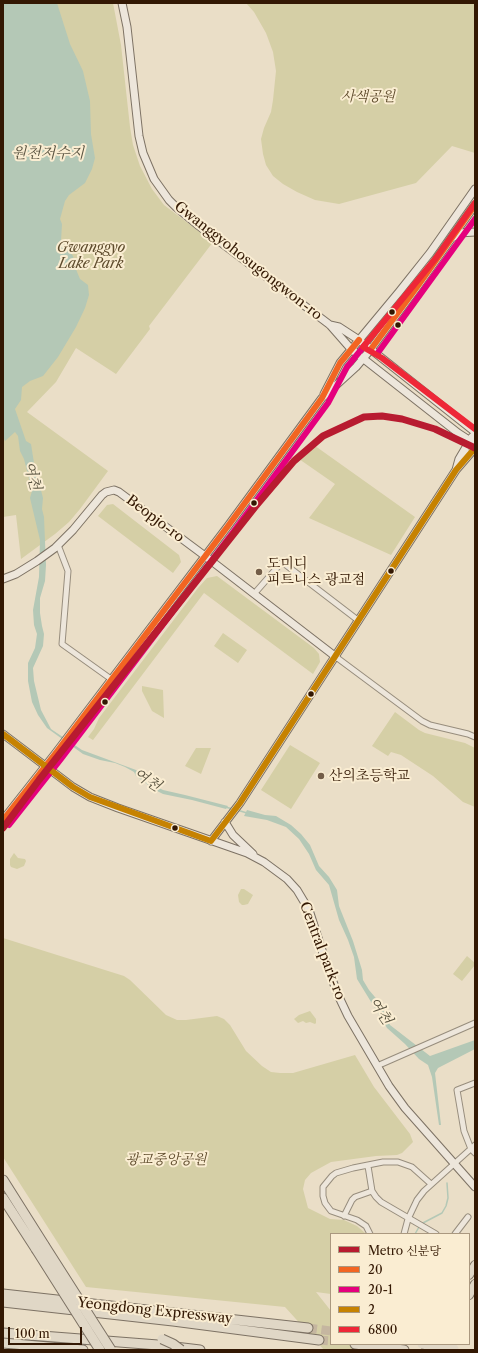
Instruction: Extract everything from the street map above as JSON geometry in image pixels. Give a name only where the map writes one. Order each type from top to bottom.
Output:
[{"type":"highway","points":[[3,1180],[100,1350]]},
{"type":"highway","points":[[3,1198],[40,1247],[111,1350]]},
{"type":"highway","name":"Yeongdong Expressway","points":[[3,1294],[308,1328]]},
{"type":"highway","name":"Yeongdong Expressway","points":[[3,1302],[173,1321],[319,1340]]},
{"type":"highway","points":[[3,1332],[11,1329],[37,1330],[162,1339],[178,1348]]},
{"type":"highway","points":[[3,1332],[200,1350]]},
{"type":"highway","points":[[3,1343],[83,1350]]},
{"type":"highway","points":[[363,1345],[404,1350]]},
{"type":"highway","points":[[429,1345],[457,1349]]},
{"type":"main road","points":[[470,1293],[475,1284]]},
{"type":"street","name":"Gwanggyohosugongwon-ro","points":[[122,3],[127,27],[139,136],[143,152],[157,184],[185,215],[330,325],[352,349],[458,433],[473,442]]},
{"type":"street","points":[[3,820],[205,556],[322,398],[340,363],[430,253],[475,189]]},
{"type":"street","points":[[322,398],[364,358],[475,205]]},
{"type":"street","points":[[452,238],[459,233],[475,232]]},
{"type":"street","points":[[330,325],[338,327],[359,340],[475,432],[473,442],[459,459],[456,470]]},
{"type":"street","points":[[211,841],[240,803],[456,470],[475,448]]},
{"type":"street","name":"Beopjo-ro","points":[[57,546],[73,530],[102,495],[106,492],[114,490],[119,492],[205,556]]},
{"type":"street","points":[[3,579],[25,569],[57,546],[68,571],[62,644],[111,679]]},
{"type":"street","points":[[205,556],[422,721],[430,725],[468,734],[475,738]]},
{"type":"street","points":[[254,594],[282,562],[359,621]]},
{"type":"street","name":"Central park-ro","points":[[3,734],[73,787],[96,800],[211,841],[241,850],[258,858],[287,879],[297,890],[306,904],[339,997],[348,1016],[389,1086],[453,1164],[475,1187]]},
{"type":"street","points":[[225,822],[233,835],[258,858]]},
{"type":"street","points":[[377,1066],[475,1023]]},
{"type":"street","points":[[475,1083],[457,1090],[464,1131],[475,1153]]},
{"type":"street","points":[[404,1233],[408,1219],[417,1200],[431,1184],[473,1147]]},
{"type":"street","points":[[370,1233],[366,1226],[357,1220],[331,1211],[325,1204],[322,1196],[323,1187],[336,1173],[383,1162],[398,1162],[412,1167],[431,1184]]},
{"type":"street","points":[[368,1166],[372,1191],[376,1197],[381,1202],[408,1219],[434,1233]]},
{"type":"street","points":[[344,1216],[355,1197],[372,1191]]},
{"type":"street","points":[[456,1233],[468,1217]]},
{"type":"green space","name":"Gwanggyo Lake Park","points":[[3,3],[113,3],[121,45],[130,127],[133,145],[140,166],[152,189],[164,205],[213,242],[149,326],[150,329],[116,374],[76,348],[56,382],[27,412],[108,471],[69,522],[21,559],[16,515],[3,517]]},
{"type":"green space","name":"사색공원","points":[[246,3],[475,3],[475,153],[452,146],[416,183],[339,204],[315,200],[283,184],[273,176],[266,165],[261,139],[271,112],[273,100],[276,71],[273,52],[266,33],[254,12]]},
{"type":"green space","points":[[311,443],[415,517],[391,555],[309,518],[335,484],[299,459]]},
{"type":"green space","points":[[113,504],[179,555],[181,562],[173,573],[98,516],[107,505]]},
{"type":"green space","points":[[217,576],[314,648],[319,654],[320,662],[313,674],[204,593],[93,740],[88,737],[99,718],[198,588],[207,578]]},
{"type":"green space","points":[[223,633],[247,650],[238,663],[214,646]]},
{"type":"green space","points":[[142,686],[163,690],[164,718],[152,711],[142,691]]},
{"type":"green space","points":[[395,712],[425,733],[465,743],[475,748],[475,807],[463,802],[433,776],[401,755],[391,752],[388,756],[372,746]]},
{"type":"green space","points":[[290,745],[320,763],[291,809],[261,790]]},
{"type":"green space","points":[[196,748],[211,748],[201,774],[185,766]]},
{"type":"green space","points":[[14,853],[18,858],[25,859],[26,861],[24,866],[17,869],[11,867],[10,859]]},
{"type":"green space","points":[[241,889],[244,889],[253,895],[248,904],[242,905],[239,902],[238,895]]},
{"type":"green space","name":"광교중앙공원","points":[[3,938],[124,976],[166,1015],[177,1020],[217,1016],[224,1019],[230,1025],[246,1051],[271,1072],[293,1073],[355,1055],[374,1087],[410,1134],[413,1142],[402,1153],[397,1155],[376,1156],[331,1162],[311,1173],[305,1180],[303,1189],[308,1208],[330,1219],[344,1220],[357,1226],[365,1233],[330,1233],[330,1294],[316,1292],[330,1310],[330,1345],[358,1345],[362,1350],[324,1350],[285,1307],[86,1287],[3,1157]]},
{"type":"green space","points":[[467,956],[475,963],[475,965],[462,981],[453,974]]},
{"type":"green space","points":[[310,1011],[316,1019],[315,1024],[310,1022],[306,1023],[303,1021],[298,1023],[294,1019],[299,1015]]},
{"type":"water","name":"원천저수지","points":[[3,3],[57,3],[70,44],[83,71],[90,101],[91,134],[95,158],[92,169],[85,183],[69,195],[65,201],[60,219],[62,224],[61,241],[73,256],[75,267],[80,279],[88,285],[89,295],[85,308],[76,327],[58,357],[43,376],[30,381],[22,387],[21,400],[15,409],[26,441],[31,444],[43,498],[42,509],[44,517],[46,565],[45,581],[40,598],[40,613],[44,634],[43,646],[33,668],[34,681],[41,710],[51,729],[82,750],[136,770],[155,786],[163,790],[228,806],[226,809],[163,794],[155,790],[136,776],[134,772],[125,767],[83,754],[47,728],[38,715],[32,702],[28,681],[28,663],[35,648],[37,634],[34,625],[33,610],[39,577],[40,540],[30,498],[32,491],[24,459],[20,451],[18,436],[15,432],[5,441],[3,437]]},
{"type":"water","points":[[247,810],[265,815],[276,816],[291,825],[310,845],[319,866],[329,877],[337,890],[339,906],[353,941],[362,970],[363,980],[380,1003],[390,1025],[430,1056],[475,1040],[475,1049],[438,1068],[435,1073],[441,1125],[439,1125],[432,1077],[428,1065],[419,1059],[387,1028],[357,979],[354,957],[339,920],[329,885],[316,870],[309,854],[299,839],[286,827],[267,820],[244,816]]},
{"type":"waterway","name":"여천","points":[[225,807],[233,809]]},
{"type":"waterway","name":"여천","points":[[237,810],[247,813]]},
{"type":"waterway","points":[[421,1224],[442,1213],[448,1198],[447,1183]]},
{"type":"waterway","points":[[416,1233],[419,1227]]},
{"type":"tunnel","points":[[308,1328],[330,1331]]},
{"type":"tunnel","points":[[319,1340],[330,1341]]},
{"type":"metro line","name":"신분당","points":[[3,828],[39,780],[255,507],[294,461],[323,436],[364,417],[382,416],[402,419],[435,429],[475,448]]},
{"type":"transit line","name":"6800","points":[[475,203],[436,258],[363,347],[382,358],[475,429]]},
{"type":"transit line","name":"20","points":[[371,349],[475,205]]},
{"type":"transit line","name":"20-1","points":[[377,354],[475,219]]},
{"type":"transit line","name":"20","points":[[3,820],[228,526],[322,398],[340,363],[359,340]]},
{"type":"transit line","name":"20-1","points":[[9,825],[234,531],[328,403],[347,367],[365,345]]},
{"type":"transit line","name":"2","points":[[3,734],[73,787],[90,797],[211,841],[240,803],[456,470],[475,448]]},
{"type":"place","name":"도미디 피트니스 광교점","points":[[259,572]]},
{"type":"place","name":"산의초등학교","points":[[321,776]]}]
